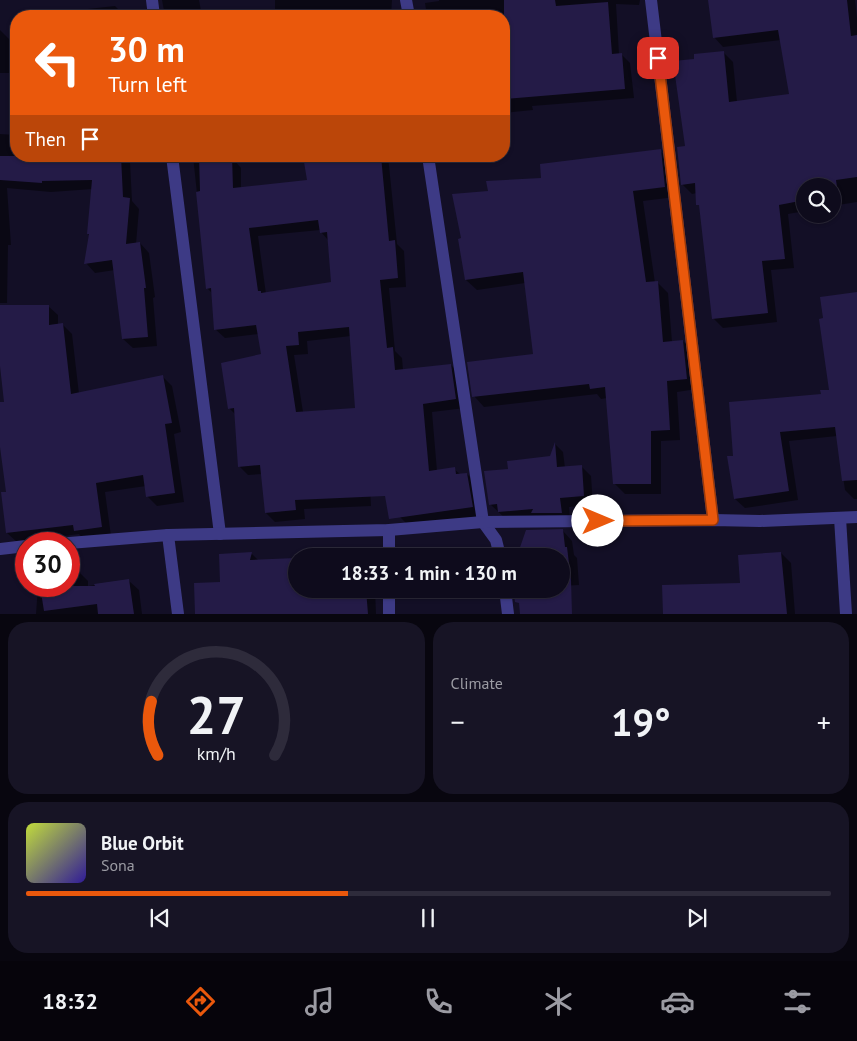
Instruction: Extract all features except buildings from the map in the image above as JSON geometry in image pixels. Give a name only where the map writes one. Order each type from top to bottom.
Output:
[{"type":"street","points":[[652,0],[713,520]]},
{"type":"street","points":[[173,162],[220,534]]},
{"type":"street","points":[[429,162],[484,522],[496,540],[498,548]]},
{"type":"street","points":[[80,542],[168,535],[389,530],[484,522],[760,521],[857,517]]},
{"type":"street","points":[[840,518],[846,614]]},
{"type":"street","points":[[389,530],[389,548]]},
{"type":"street","points":[[168,535],[178,614]]},
{"type":"street","points":[[0,549],[15,547]]},
{"type":"street","points":[[388,614],[389,598]]},
{"type":"street","points":[[506,598],[508,614]]},
{"type":"route","points":[[598,521],[713,520],[658,58]]}]
